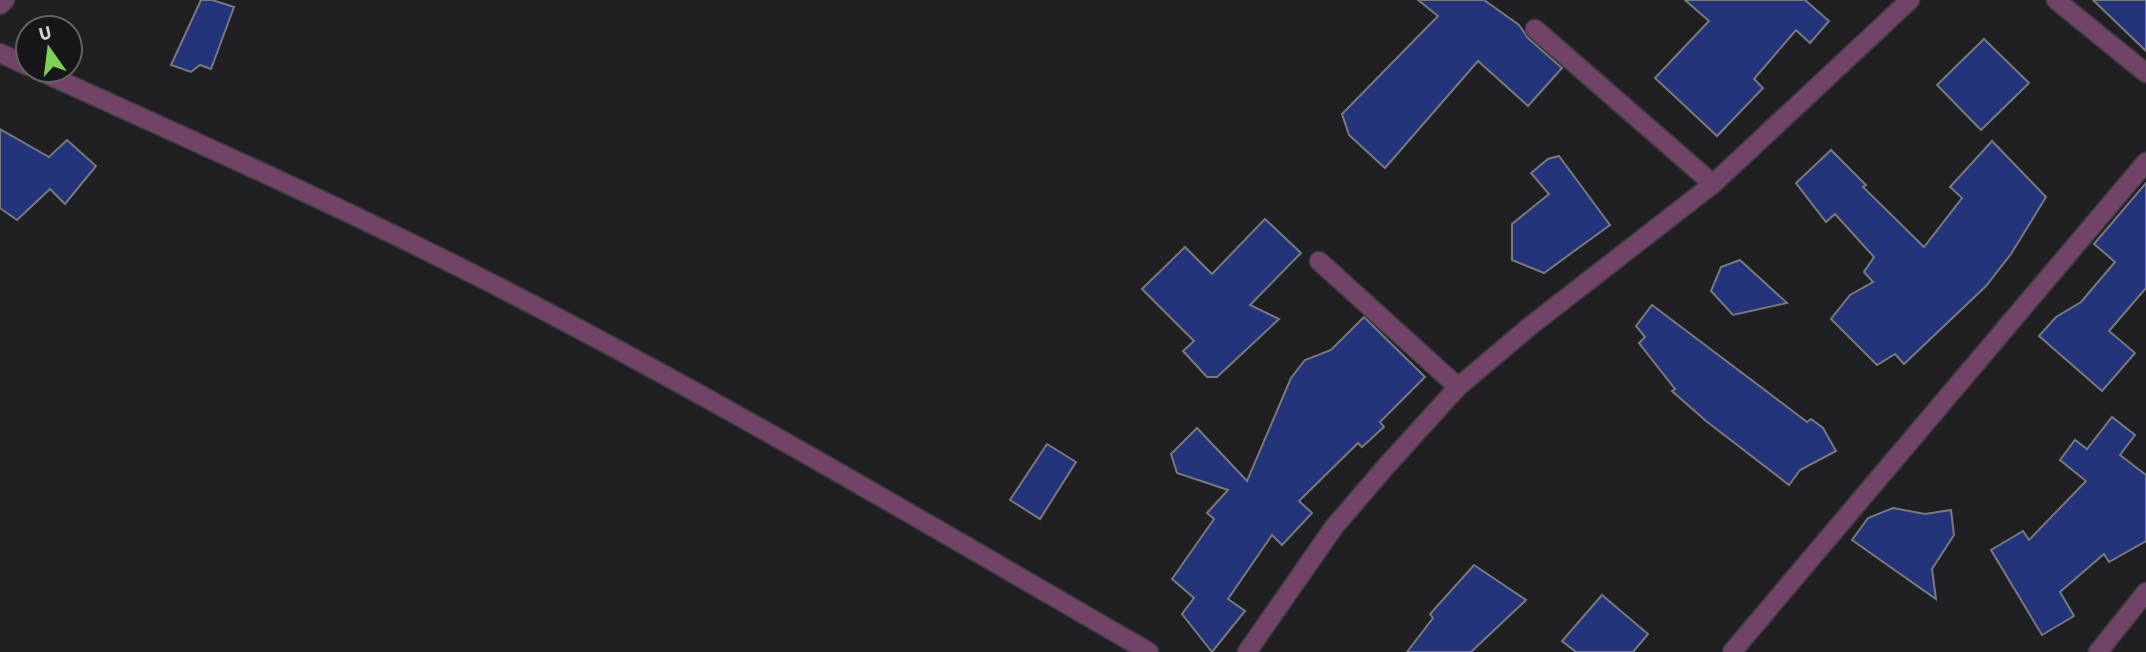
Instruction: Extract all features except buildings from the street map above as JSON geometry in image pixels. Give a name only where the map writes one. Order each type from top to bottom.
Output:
[{"type":"street","points":[[0,5],[5,0]]},
{"type":"street","points":[[1247,652],[1334,527],[1458,387],[1529,327],[1713,184],[1910,0]]},
{"type":"street","points":[[2056,0],[2146,73]]},
{"type":"street","points":[[1535,29],[1713,184]]},
{"type":"street","points":[[68,84],[256,169],[489,283],[719,404],[1150,652]]},
{"type":"street","points":[[1732,652],[2146,162]]},
{"type":"street","points":[[1319,261],[1458,387]]},
{"type":"street","points":[[2098,652],[2146,592]]}]
